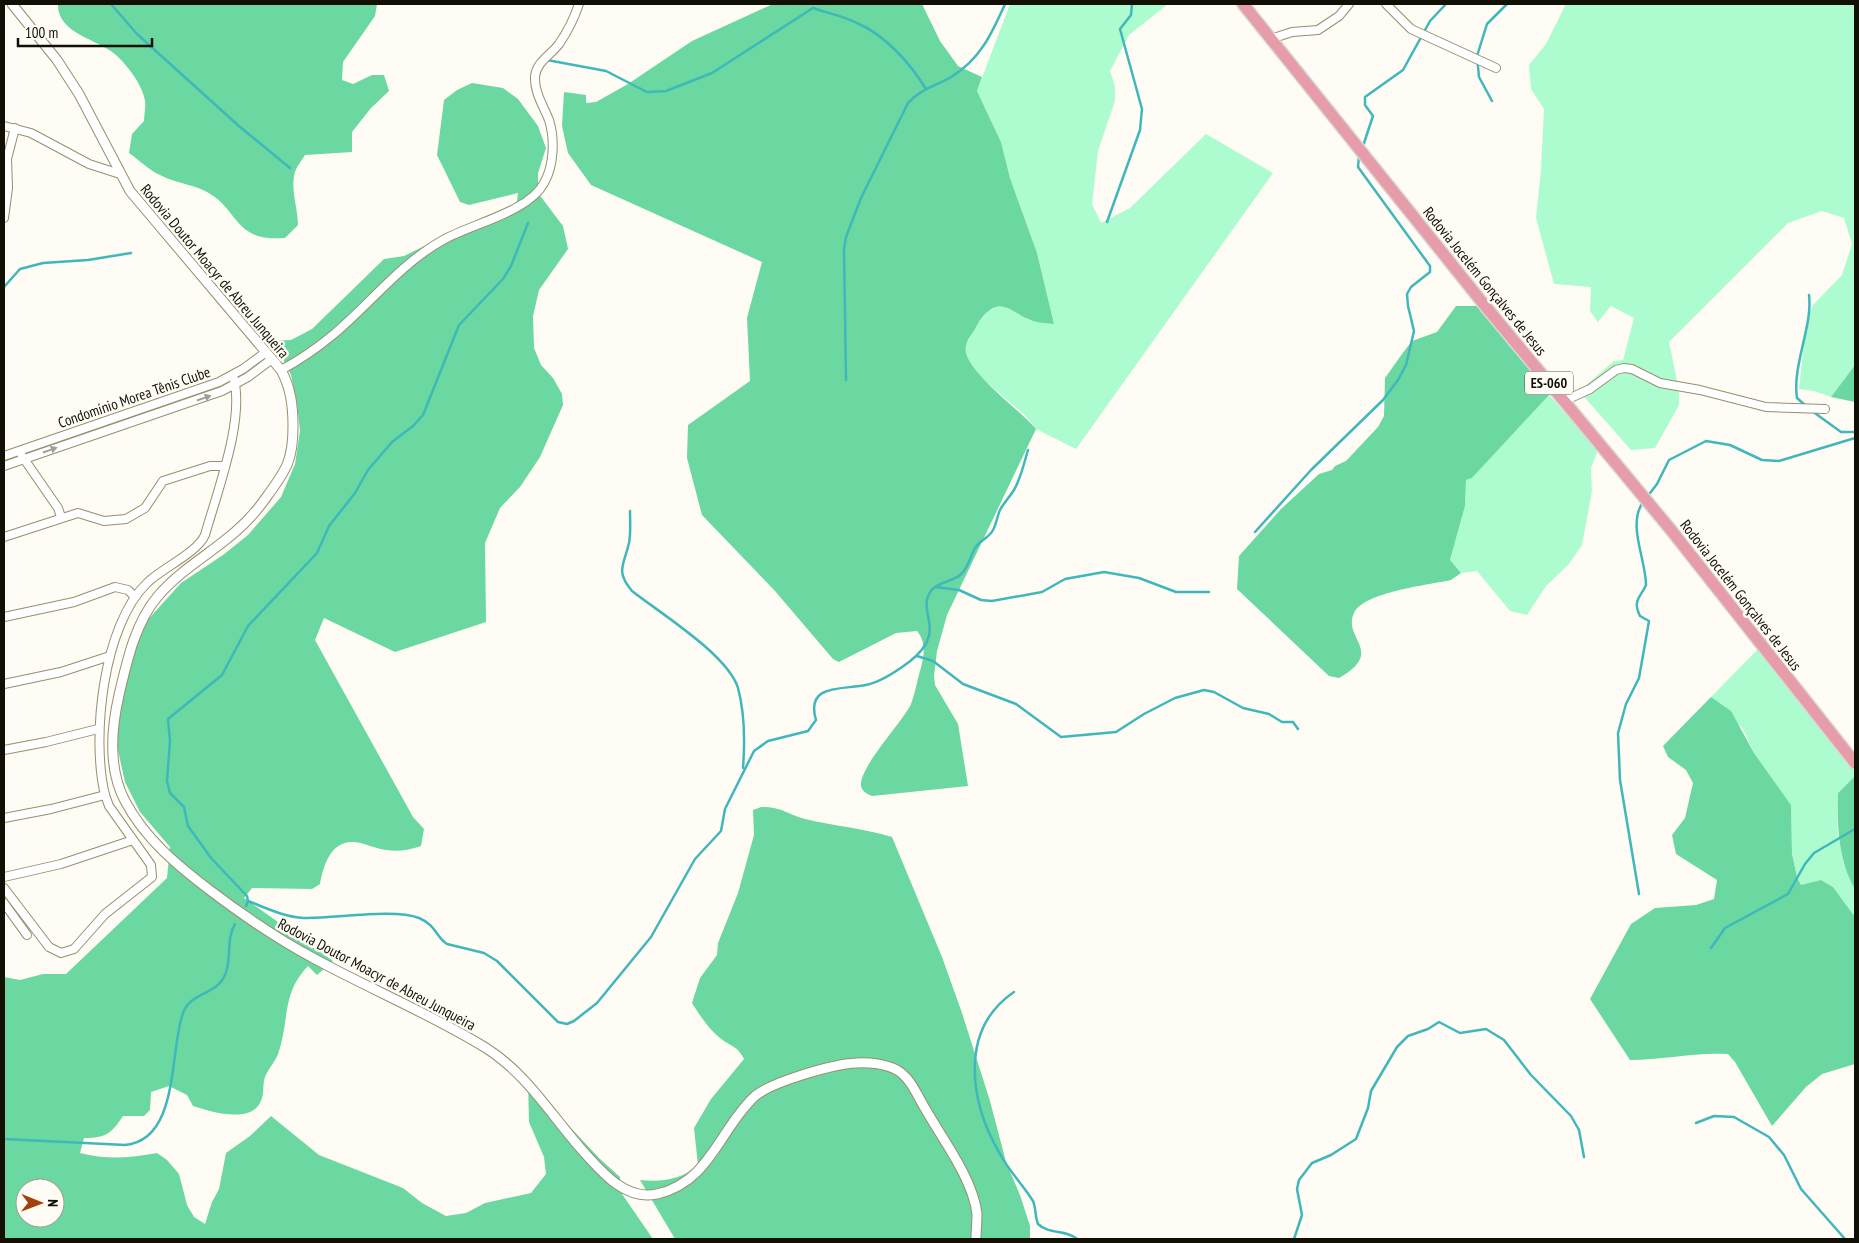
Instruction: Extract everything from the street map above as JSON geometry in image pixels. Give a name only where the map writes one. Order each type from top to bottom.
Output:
[{"type":"main road","name":"Rodovia Jocelém Gonçalves de Jesus","points":[[1243,4],[1564,401],[1671,530],[1855,763]]},
{"type":"street","name":"Rodovia Doutor Moacyr de Abreu Junqueira","points":[[12,4],[57,60],[79,94],[120,174],[142,206],[281,370],[286,379],[293,408],[292,453],[286,472],[242,526],[181,574],[155,599],[131,647],[113,719],[112,745],[124,800],[140,824],[173,863],[277,937],[314,959],[441,1022],[489,1050],[523,1077],[582,1150],[612,1181],[633,1195],[654,1195],[682,1185],[707,1164],[736,1115],[759,1092],[802,1076],[857,1063],[882,1065],[897,1070],[913,1084],[969,1185],[977,1212],[976,1239]]},
{"type":"street","points":[[281,370],[309,355],[336,333],[390,279],[416,258],[443,240],[525,203],[542,188],[551,164],[552,146],[549,122],[538,93],[536,74],[540,64],[557,46],[573,22],[579,4]]},
{"type":"street","points":[[1272,39],[1292,32],[1318,30],[1339,16],[1349,4]]},
{"type":"street","points":[[1386,4],[1412,30],[1496,68]]},
{"type":"street","points":[[4,126],[15,128],[50,142],[89,164],[120,174]]},
{"type":"street","points":[[4,218],[8,188],[7,159],[15,128]]},
{"type":"street","name":"Condomínio Morea Tênis Clube","points":[[4,456],[206,387],[233,376],[269,355]]},
{"type":"street","name":"Condomínio Morea Tênis Clube","points":[[4,466],[209,396],[236,384],[269,355]]},
{"type":"street","points":[[1564,401],[1590,389],[1616,370],[1624,368],[1632,369],[1660,383],[1700,390],[1766,407],[1825,409]]},
{"type":"street","points":[[4,888],[49,947],[56,952],[70,951],[105,914],[152,877],[151,865],[108,806],[105,796],[98,729],[110,656],[125,615],[135,597],[154,576],[204,539],[237,414],[236,384],[233,376]]},
{"type":"street","points":[[20,451],[23,459],[58,508],[61,517]]},
{"type":"street","points":[[4,537],[61,517],[82,513],[104,521],[126,520],[145,508],[163,481],[205,467],[224,466]]},
{"type":"street","points":[[4,617],[74,602],[115,587],[128,590],[135,597]]},
{"type":"street","points":[[4,684],[62,672],[110,656]]},
{"type":"street","points":[[4,750],[98,729]]},
{"type":"street","points":[[4,818],[105,796]]},
{"type":"street","points":[[4,877],[61,864],[133,840]]},
{"type":"street","points":[[4,903],[27,935]]},
{"type":"green space","points":[[58,4],[377,4],[375,16],[343,62],[342,80],[353,84],[372,75],[384,75],[389,91],[371,108],[352,132],[352,152],[305,155],[296,170],[294,178],[298,225],[285,238],[268,238],[256,235],[246,230],[218,199],[195,187],[160,175],[129,153],[132,134],[144,121],[144,95],[130,70],[116,55],[80,35],[64,22],[59,14]]},
{"type":"green space","points":[[773,4],[922,4],[940,41],[958,66],[982,77],[977,91],[1001,142],[1010,178],[1037,253],[1054,324],[1034,321],[1008,308],[996,307],[989,310],[981,319],[968,339],[966,346],[967,355],[972,366],[993,389],[1036,429],[947,615],[937,651],[934,676],[935,685],[958,724],[968,786],[872,796],[864,791],[861,786],[862,778],[867,768],[911,704],[923,655],[923,645],[920,636],[917,631],[896,633],[839,662],[833,659],[775,591],[702,515],[687,458],[688,425],[750,381],[747,318],[762,262],[591,185],[568,153],[562,126],[564,92],[586,95],[586,103],[596,102],[628,84],[692,41]]},
{"type":"green space","points":[[1010,4],[1168,4],[1129,35],[1110,71],[1115,86],[1115,101],[1098,151],[1092,204],[1101,223],[1130,208],[1206,134],[1273,173],[1076,449],[1036,429],[1026,416],[978,375],[968,363],[965,347],[976,326],[988,311],[996,307],[1006,307],[1029,320],[1054,324],[1037,253],[1010,178],[1001,142],[977,91]]},
{"type":"green space","points":[[1566,4],[1855,4],[1855,365],[1831,397],[1814,391],[1799,389],[1806,324],[1813,305],[1842,275],[1852,244],[1844,218],[1822,211],[1788,223],[1669,342],[1679,390],[1679,405],[1655,448],[1631,450],[1579,391],[1614,361],[1623,360],[1634,318],[1611,306],[1598,322],[1590,311],[1591,287],[1554,284],[1536,218],[1544,109],[1531,89],[1529,65],[1546,44]]},
{"type":"green space","points":[[472,83],[503,88],[518,99],[538,126],[546,148],[538,173],[538,193],[563,226],[568,249],[539,290],[533,316],[534,348],[541,365],[553,378],[562,394],[563,405],[540,457],[520,487],[500,508],[485,543],[486,622],[395,652],[324,618],[315,640],[413,817],[424,829],[421,846],[395,851],[356,842],[344,843],[333,851],[323,870],[320,884],[312,889],[252,888],[244,898],[333,961],[317,975],[308,966],[299,976],[287,1008],[282,1042],[278,1054],[265,1077],[262,1100],[255,1109],[247,1113],[238,1114],[209,1111],[193,1106],[187,1095],[169,1086],[151,1092],[150,1110],[144,1116],[123,1116],[107,1134],[84,1138],[80,1153],[118,1158],[157,1153],[167,1160],[179,1174],[187,1205],[194,1217],[205,1224],[212,1202],[219,1189],[226,1153],[250,1136],[271,1116],[319,1155],[403,1188],[422,1203],[446,1216],[466,1213],[485,1203],[531,1193],[546,1174],[544,1157],[529,1122],[528,1082],[599,1158],[620,1177],[622,1194],[653,1239],[4,1239],[4,977],[20,980],[43,974],[66,974],[167,878],[170,847],[140,812],[125,782],[115,737],[121,704],[131,658],[144,624],[181,583],[223,555],[248,535],[281,497],[295,464],[300,431],[297,403],[291,375],[274,341],[291,340],[312,329],[384,259],[404,256],[477,220],[510,208],[517,201],[518,193],[469,205],[460,202],[437,155],[444,100],[457,90]]},
{"type":"green space","points":[[1485,302],[1550,394],[1472,478],[1466,480],[1465,506],[1450,560],[1461,573],[1451,580],[1398,590],[1370,600],[1360,606],[1354,613],[1352,622],[1353,630],[1360,645],[1359,660],[1353,669],[1339,678],[1329,676],[1237,589],[1239,556],[1281,509],[1319,474],[1332,470],[1335,466],[1346,461],[1378,427],[1384,416],[1385,378],[1412,341],[1437,332],[1456,306],[1479,306]]},
{"type":"green space","points":[[1855,365],[1855,402],[1831,397]]},
{"type":"green space","points":[[1549,395],[1598,450],[1591,468],[1592,491],[1582,545],[1569,564],[1546,586],[1527,615],[1510,611],[1477,571],[1461,573],[1450,560],[1465,506],[1466,480],[1472,478]]},
{"type":"green space","points":[[1758,649],[1855,771],[1855,776],[1838,793],[1837,827],[1843,861],[1855,889],[1855,917],[1833,887],[1821,880],[1802,886],[1797,877],[1792,854],[1791,805],[1754,753],[1743,729],[1711,697]]},
{"type":"green space","points":[[1711,697],[1731,711],[1754,753],[1791,805],[1792,854],[1797,877],[1801,885],[1821,880],[1833,887],[1855,917],[1855,1064],[1822,1074],[1806,1087],[1772,1126],[1735,1062],[1728,1054],[1703,1054],[1630,1060],[1590,999],[1631,924],[1655,908],[1696,905],[1714,899],[1717,880],[1676,854],[1672,835],[1685,818],[1693,783],[1686,770],[1668,757],[1663,746]]},
{"type":"green space","points":[[1855,776],[1855,889],[1849,878],[1842,855],[1838,830],[1838,793]]},
{"type":"green space","points":[[761,807],[780,809],[805,819],[892,837],[942,957],[962,1013],[990,1101],[1006,1162],[1020,1195],[1030,1226],[1030,1239],[675,1239],[640,1180],[656,1181],[671,1179],[685,1174],[698,1165],[694,1128],[711,1099],[744,1059],[736,1049],[712,1031],[692,1003],[700,978],[717,955],[718,943],[738,893],[754,835],[753,810]]},
{"type":"waterway","points":[[111,4],[137,34],[240,127],[290,168]]},
{"type":"waterway","points":[[846,380],[844,249],[846,237],[861,198],[908,103],[918,94],[951,77],[970,62],[984,45],[1005,4]]},
{"type":"waterway","points":[[1107,222],[1140,130],[1142,109],[1120,29],[1131,15],[1132,4]]},
{"type":"waterway","points":[[1363,146],[1373,116],[1365,105],[1365,97],[1403,70],[1430,21],[1446,4]]},
{"type":"waterway","points":[[1492,101],[1479,77],[1477,56],[1487,24],[1507,4]]},
{"type":"waterway","points":[[547,60],[606,71],[647,92],[666,91],[712,73],[813,8],[852,21],[867,28],[887,42],[905,60],[926,89]]},
{"type":"waterway","points":[[1255,532],[1311,470],[1383,400],[1398,380],[1406,365],[1414,331],[1407,294],[1411,287],[1430,272],[1430,266],[1358,167],[1359,156]]},
{"type":"waterway","points":[[528,223],[511,266],[503,279],[459,325],[423,415],[413,426],[392,442],[368,470],[355,493],[329,526],[317,553],[248,626],[222,675],[168,719],[170,741],[167,781],[170,793],[184,807],[188,826],[211,858],[247,896],[248,901],[275,912],[304,918],[379,914],[408,915],[419,918],[429,924],[447,944],[484,953],[497,961],[558,1022],[567,1024],[574,1021],[597,1003],[651,937],[695,859],[721,831],[725,809],[754,751],[768,741],[808,731],[816,720],[814,708],[816,700],[821,694],[828,690],[866,685],[889,676],[921,651],[930,631],[927,599],[931,591],[963,572],[973,551],[991,533],[1001,508],[1014,490],[1028,450]]},
{"type":"waterway","points":[[4,287],[20,269],[43,263],[88,260],[131,253]]},
{"type":"waterway","points":[[1806,406],[1797,398],[1796,385],[1808,320],[1809,295]]},
{"type":"waterway","points":[[1812,411],[1841,432],[1855,432]]},
{"type":"waterway","points":[[1647,497],[1657,484],[1669,460],[1706,441],[1730,445],[1762,460],[1779,461],[1855,438]]},
{"type":"waterway","points":[[1639,894],[1620,780],[1618,733],[1626,704],[1639,678],[1649,621],[1640,616],[1637,606],[1638,599],[1646,585],[1637,532],[1637,521],[1643,502]]},
{"type":"waterway","points":[[630,511],[630,539],[622,568],[624,578],[632,591],[692,635],[732,675],[738,688],[742,708],[743,768]]},
{"type":"waterway","points":[[936,587],[959,590],[981,600],[992,601],[1042,592],[1065,579],[1104,572],[1139,578],[1176,592],[1209,592]]},
{"type":"waterway","points":[[917,656],[933,661],[963,684],[1016,704],[1061,737],[1116,732],[1144,714],[1175,698],[1204,690],[1214,692],[1243,708],[1269,714],[1282,722],[1293,722],[1298,729]]},
{"type":"waterway","points":[[1711,948],[1725,928],[1788,894],[1805,864],[1814,853],[1855,829]]},
{"type":"waterway","points":[[246,906],[248,901]]},
{"type":"waterway","points":[[4,1139],[125,1145],[143,1139],[155,1128],[164,1111],[169,1091],[183,1013],[191,1001],[214,988],[223,979],[228,966],[230,937],[235,924]]},
{"type":"waterway","points":[[1014,992],[996,1008],[984,1026],[977,1047],[975,1068],[976,1090],[990,1134],[1004,1160],[1033,1201],[1038,1224],[1047,1230],[1068,1234],[1077,1239]]},
{"type":"waterway","points":[[1294,1239],[1302,1215],[1297,1189],[1299,1180],[1312,1163],[1331,1155],[1356,1139],[1368,1108],[1371,1091],[1397,1047],[1408,1036],[1428,1029],[1439,1022],[1460,1033],[1486,1029],[1504,1040],[1531,1075],[1571,1116],[1579,1130],[1584,1157]]},
{"type":"waterway","points":[[1696,1123],[1714,1116],[1734,1117],[1769,1137],[1784,1155],[1801,1189],[1845,1239]]}]
